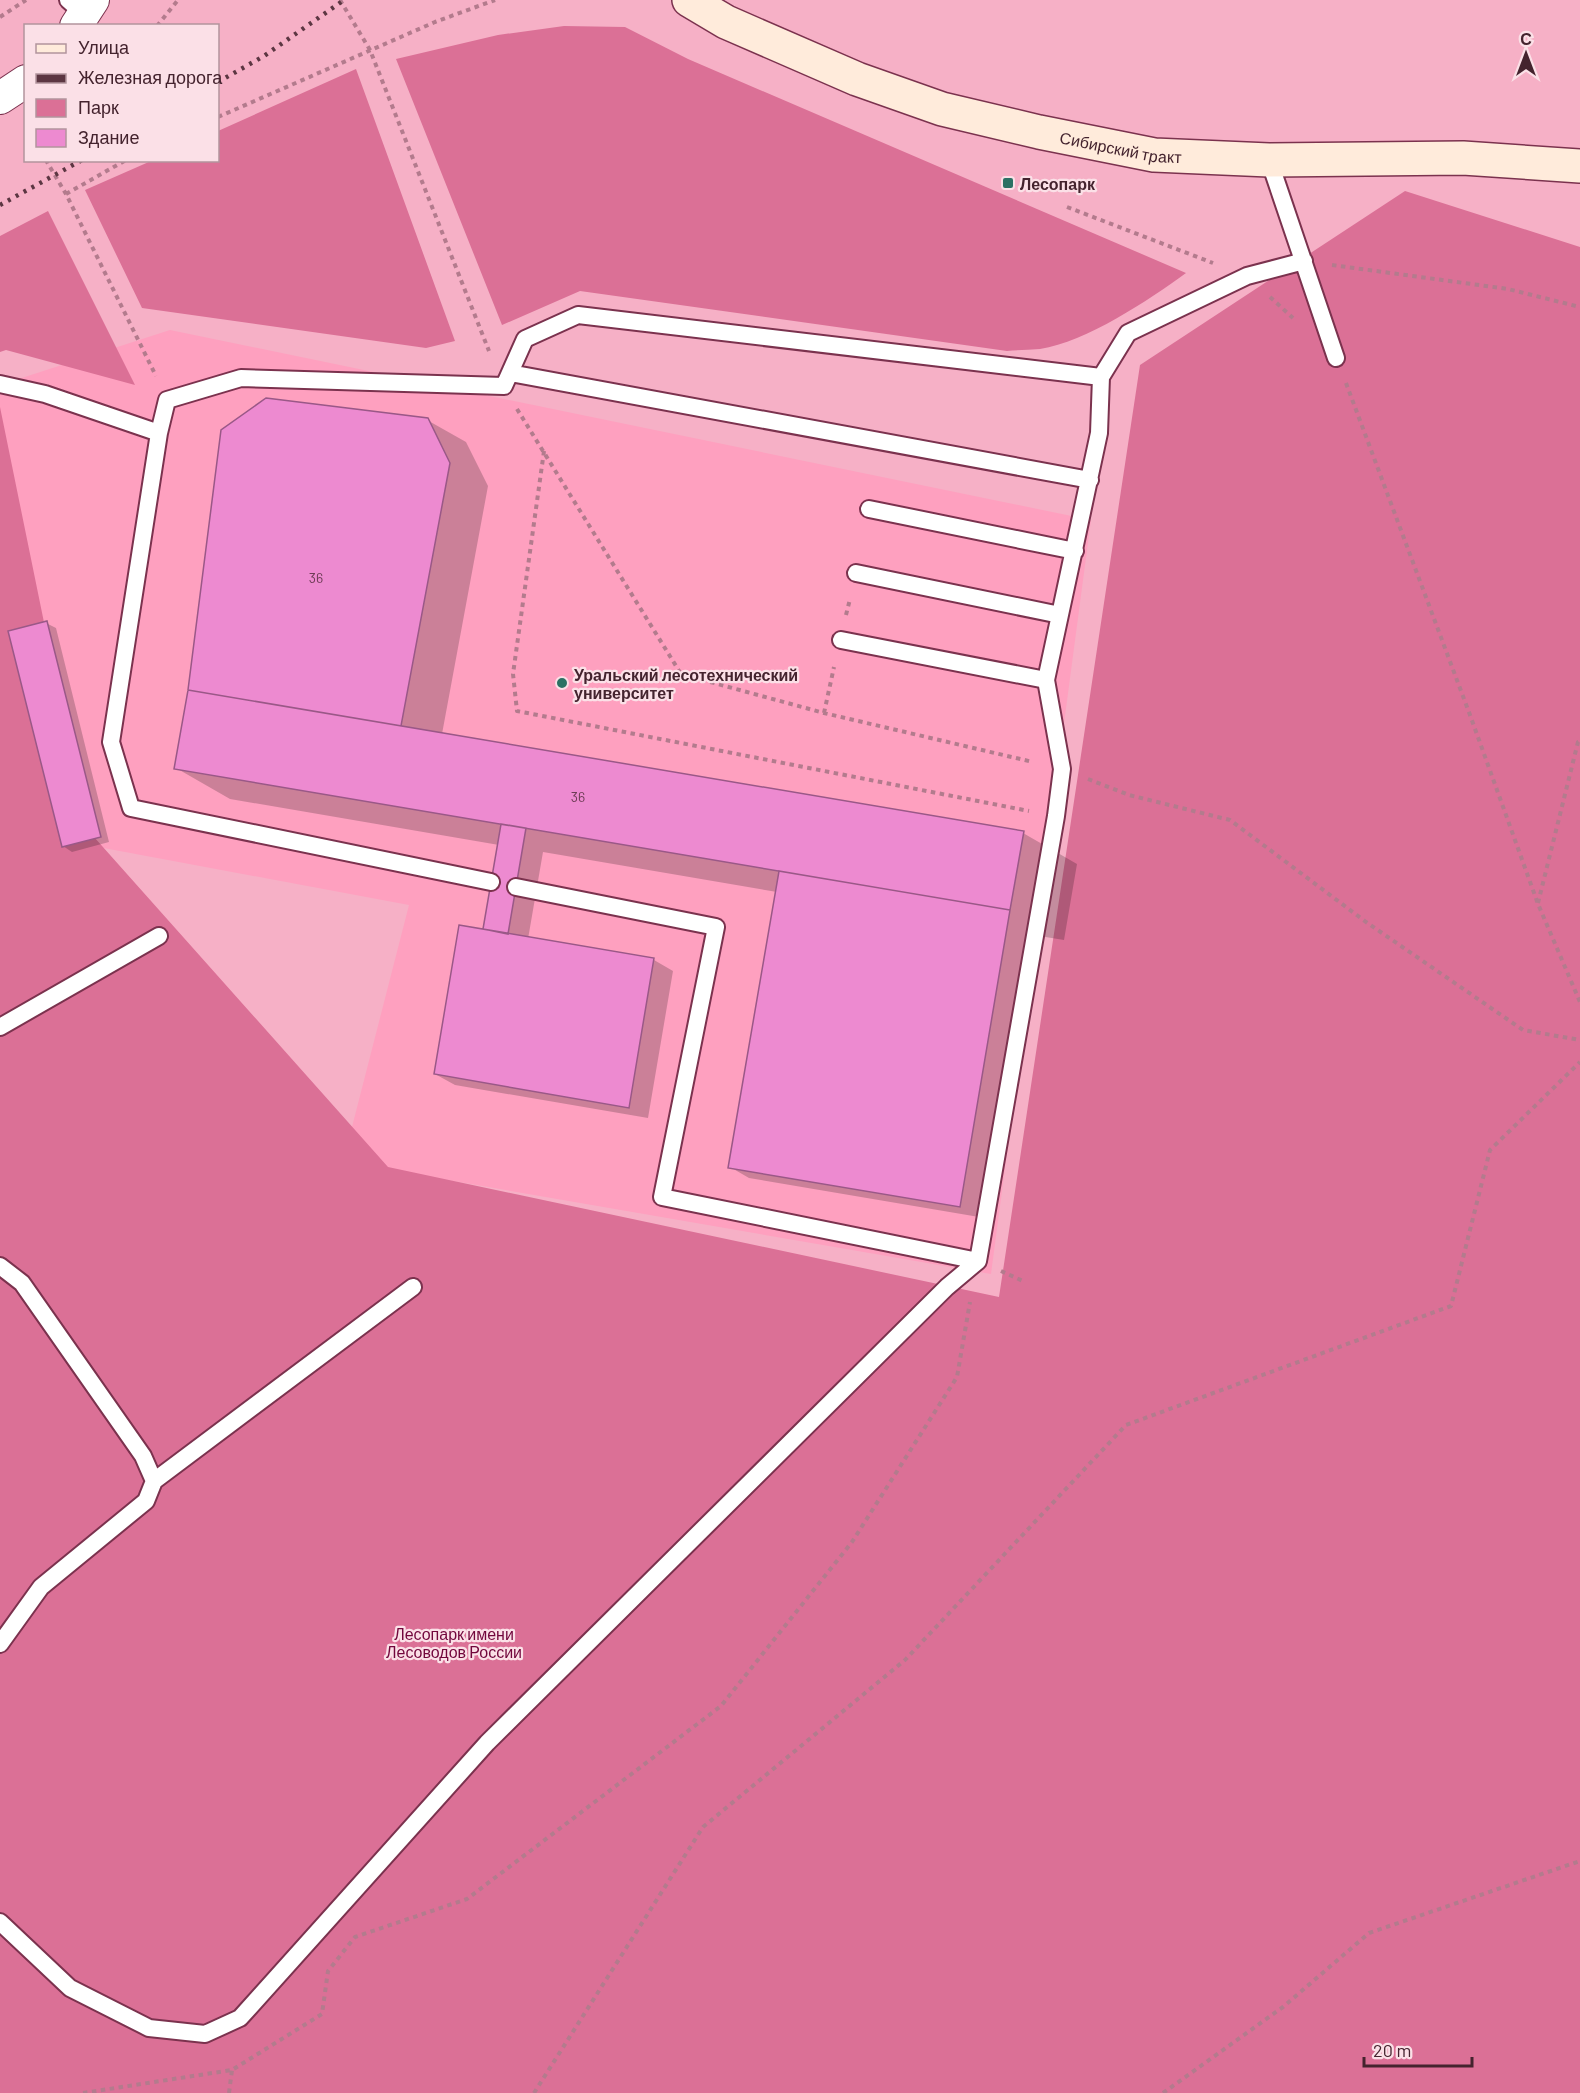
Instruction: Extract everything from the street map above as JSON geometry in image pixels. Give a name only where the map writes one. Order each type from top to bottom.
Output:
[{"type":"main road","name":"Сибирский тракт","points":[[689,0],[726,22],[857,79],[942,110],[1154,155],[1269,160],[1463,158],[1580,166]]},
{"type":"street","points":[[0,98],[24,82]]},
{"type":"lane","points":[[1269,160],[1336,358]]},
{"type":"lane","points":[[0,1922],[70,1988],[149,2028],[205,2034],[240,2018],[487,1743],[947,1287],[978,1261],[1056,816],[1062,769],[1046,680],[1099,433],[1101,377],[1128,333],[1247,276],[1304,261]]},
{"type":"lane","points":[[491,882],[131,808],[111,742],[159,433],[167,400],[241,378],[504,386],[525,339],[578,315],[1101,377]]},
{"type":"lane","points":[[510,372],[1090,480]]},
{"type":"lane","points":[[0,384],[45,394],[159,433]]},
{"type":"lane","points":[[869,508],[1075,551]]},
{"type":"lane","points":[[856,573],[1060,615]]},
{"type":"lane","points":[[841,640],[1046,680]]},
{"type":"lane","points":[[516,887],[716,927],[662,1197],[978,1261]]},
{"type":"lane","points":[[0,1026],[159,936]]},
{"type":"lane","points":[[0,1266],[22,1283],[143,1456],[154,1481]]},
{"type":"lane","points":[[0,1644],[41,1587],[146,1501],[154,1481],[413,1287]]},
{"type":"path","points":[[0,17],[26,0]]},
{"type":"path","points":[[159,24],[178,0]]},
{"type":"path","points":[[219,117],[435,22],[495,0]]},
{"type":"path","points":[[47,162],[66,194],[167,400]]},
{"type":"path","points":[[66,194],[122,162]]},
{"type":"path","points":[[1304,261],[1508,289],[1580,307]]},
{"type":"path","points":[[1336,358],[1470,715],[1538,904],[1580,1002]]},
{"type":"path","points":[[544,451],[513,674],[517,711],[1056,816]]},
{"type":"path","points":[[824,713],[1062,769],[1130,795],[1230,820],[1366,921],[1523,1030],[1580,1040]]},
{"type":"path","points":[[1538,904],[1580,741]]},
{"type":"path","points":[[534,2093],[703,1827],[905,1660],[1126,1425],[1451,1306],[1490,1150],[1580,1062]]},
{"type":"path","points":[[84,2093],[232,2070],[322,2014],[328,1971],[355,1937],[467,1899],[721,1706],[852,1542],[957,1377],[978,1261]]},
{"type":"path","points":[[1162,2093],[1283,2007],[1370,1934],[1580,1861]]},
{"type":"path","points":[[229,2093],[232,2070]]},
{"type":"shaded area","name":"Уральский лесотехнический университет","points":[[170,330],[1091,520],[991,1274],[343,1162],[409,905],[93,846],[0,462],[0,385]]},
{"type":"green space","points":[[564,26],[625,27],[688,59],[1186,273],[1136,307],[1097,329],[1058,345],[1040,349],[1007,351],[580,291],[502,325],[396,59],[498,35]]},
{"type":"green space","points":[[356,69],[455,341],[426,348],[142,308],[85,190],[149,162],[219,162],[219,131]]},
{"type":"green space","name":"Лесопарк имени Лесоводов России","points":[[1405,191],[1580,247],[1580,2093],[0,2093],[0,407],[86,828],[388,1167],[999,1297],[1140,365]]},
{"type":"green space","points":[[48,211],[135,385],[6,350],[0,352],[0,236]]},
{"type":"building","points":[[266,398],[428,418],[450,463],[401,726],[188,690],[221,430]]},
{"type":"building","points":[[47,621],[101,837],[62,847],[8,631]]},
{"type":"building","points":[[188,690],[1024,831],[1010,910],[174,769]]},
{"type":"building","points":[[501,824],[526,828],[508,934],[483,929]]},
{"type":"building","points":[[779,871],[1010,910],[960,1207],[728,1168]]},
{"type":"building","points":[[459,925],[654,958],[629,1108],[434,1074]]},
{"type":"railway","points":[[219,81],[264,56],[344,0]]},
{"type":"railway","points":[[0,205],[78,162]]},
{"type":"place","name":"Лесопарк","points":[[1008,183]]},
{"type":"place","name":"Уральский лесотехнический университет","points":[[562,683]]}]
